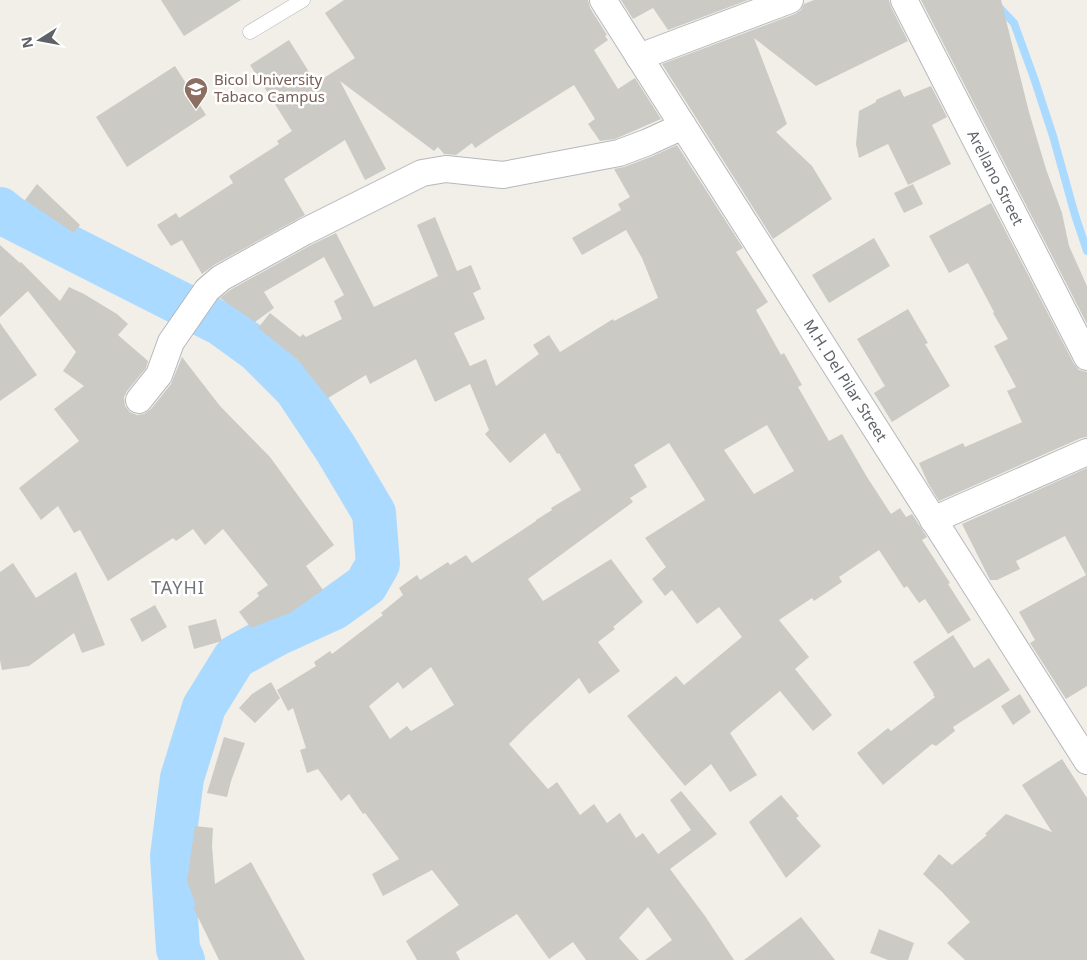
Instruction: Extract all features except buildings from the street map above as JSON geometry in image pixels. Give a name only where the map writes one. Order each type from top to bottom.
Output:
[{"type":"street","name":"M.H. Del Pilar Street","points":[[602,0],[1087,761]]},
{"type":"street","points":[[639,57],[790,0]]},
{"type":"street","name":"Arellano Street","points":[[904,0],[1087,357]]},
{"type":"street","points":[[139,400],[158,375],[171,342],[207,290],[221,278],[304,232],[422,173],[446,168],[503,175],[619,153],[683,126]]},
{"type":"street","points":[[933,520],[1087,452]]},
{"type":"lane","points":[[250,32],[303,0]]},
{"type":"waterway","points":[[992,0],[1014,23],[1053,136],[1087,251]]},
{"type":"waterway","points":[[0,209],[10,217],[221,324],[257,350],[296,389],[336,449],[374,513],[378,564],[366,585],[334,608],[277,634],[235,657],[204,707],[182,778],[172,856],[178,949],[183,960]]},
{"type":"place","name":"Bicol University Tabaco Campus","points":[[196,110]]},
{"type":"district","name":"TAYHI","points":[[178,588]]}]
